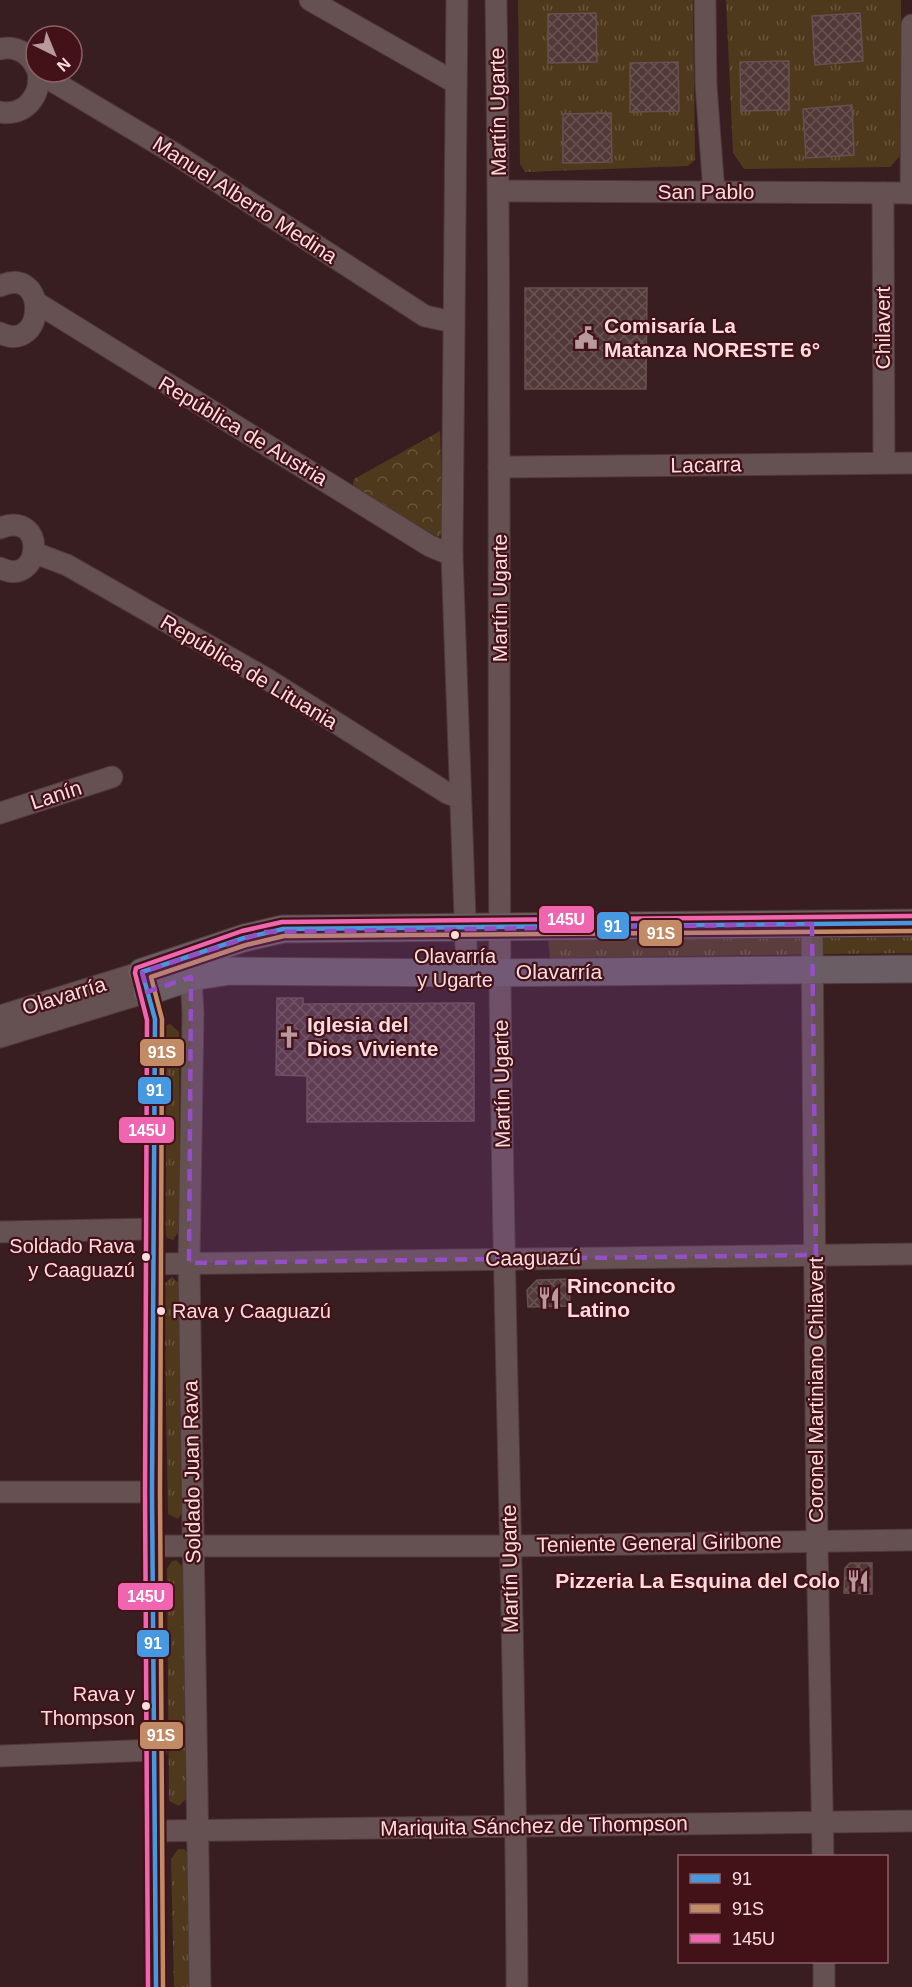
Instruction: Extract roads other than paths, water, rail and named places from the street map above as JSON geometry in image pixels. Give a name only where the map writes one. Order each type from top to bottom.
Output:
[{"type":"main road","name":"Olavarría","points":[[144,982],[190,967],[255,935],[283,929],[912,923]]},
{"type":"main road","name":"Olavarría","points":[[190,967],[230,971],[467,974],[912,969]]},
{"type":"street","points":[[310,0],[456,83]]},
{"type":"street","name":"Martín Ugarte","points":[[457,0],[452,555],[467,974]]},
{"type":"street","name":"Martín Ugarte","points":[[496,0],[499,191],[502,928],[500,973],[509,1546],[517,1827],[517,1987]]},
{"type":"street","points":[[705,0],[706,85],[714,192]]},
{"type":"street","points":[[912,25],[912,193]]},
{"type":"street","name":"Manuel Alberto Medina","points":[[0,49],[17,49],[24,52]]},
{"type":"street","points":[[0,112],[14,112],[31,102],[37,93],[37,84]]},
{"type":"street","name":"Manuel Alberto Medina","points":[[60,84],[176,154],[425,316],[453,322]]},
{"type":"street","name":"San Pablo","points":[[499,191],[912,193]]},
{"type":"street","name":"Chilavert","points":[[883,193],[884,463]]},
{"type":"street","name":"República de Austria","points":[[0,286],[13,283],[21,285],[34,295],[37,303],[430,546],[452,555]]},
{"type":"street","points":[[0,333],[13,336],[30,328],[38,312],[37,303]]},
{"type":"street","name":"Lacarra","points":[[499,467],[912,462]]},
{"type":"street","points":[[0,528],[15,525],[28,531],[35,544],[32,560],[20,570],[12,572],[0,568]]},
{"type":"street","name":"República de Lituania","points":[[35,553],[67,565],[267,679],[447,793],[460,798]]},
{"type":"street","name":"Lanín","points":[[0,813],[112,777]]},
{"type":"street","name":"Coronel Martiniano Chilavert","points":[[812,924],[816,1255],[816,1541],[823,1855]]},
{"type":"street","name":"Soldado Juan Rava","points":[[190,967],[194,1013],[189,1263],[200,1987]]},
{"type":"street","name":"Soldado Juan Rava","points":[[144,982],[155,1019],[152,1492],[156,1750],[156,1987]]},
{"type":"street","name":"Olavarría","points":[[0,1016],[144,982]]},
{"type":"street","name":"Olavarría","points":[[0,1037],[144,982]]},
{"type":"street","points":[[0,1232],[152,1229]]},
{"type":"street","name":"Caaguazú","points":[[153,1264],[912,1254]]},
{"type":"street","points":[[0,1492],[152,1492]]},
{"type":"street","name":"Teniente General Giribone","points":[[154,1546],[509,1546],[912,1540]]},
{"type":"street","points":[[0,1756],[156,1750]]},
{"type":"street","name":"Mariquita Sánchez de Thompson","points":[[156,1831],[912,1821]]},
{"type":"street","points":[[824,1963],[824,1987]]},
{"type":"place","name":"Comisaría La Matanza NORESTE 6°","points":[[586,338]]},
{"type":"place","name":"Olavarría y Ugarte","points":[[455,935]]},
{"type":"place","name":"Iglesia del Dios Viviente","points":[[289,1037]]},
{"type":"place","name":"Soldado Rava y Caaguazú","points":[[146,1257]]},
{"type":"place","name":"Rinconcito Latino","points":[[549,1298]]},
{"type":"place","name":"Rava y Caaguazú","points":[[161,1311]]},
{"type":"place","name":"Pizzeria La Esquina del Colo","points":[[858,1581]]},
{"type":"place","name":"Rava y Thompson","points":[[146,1706]]}]
